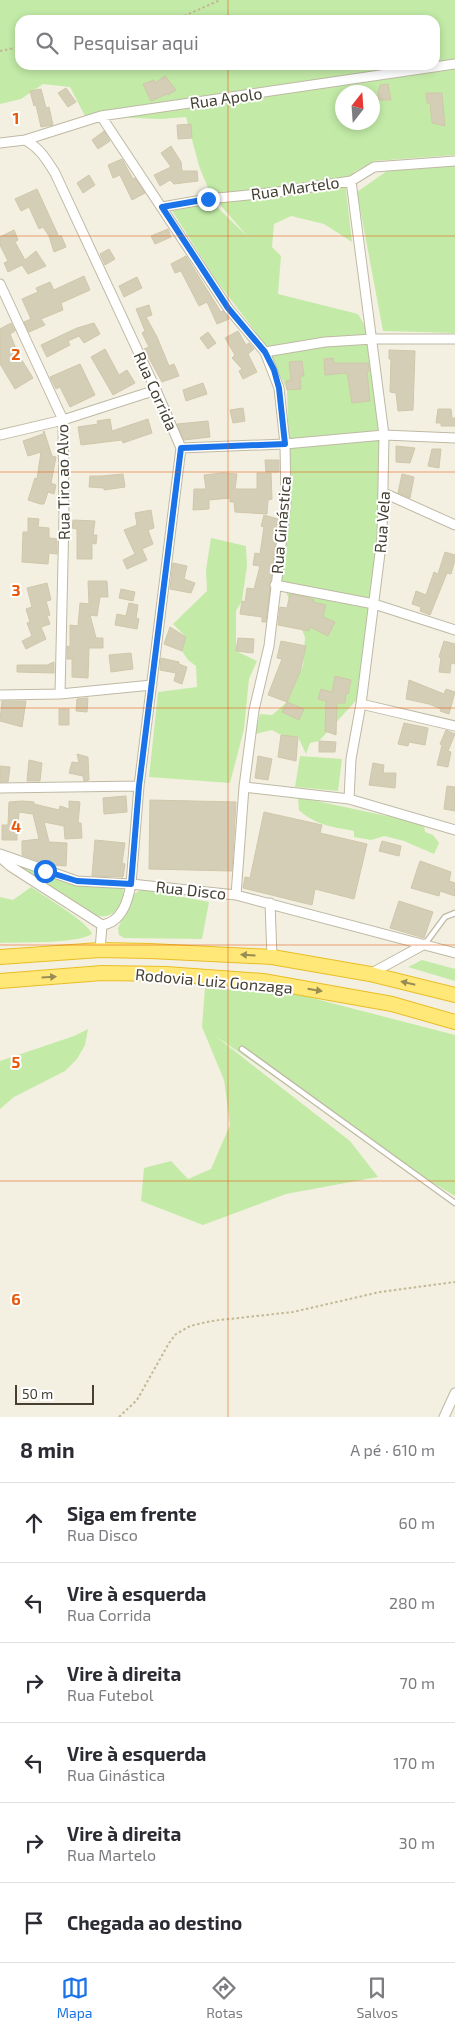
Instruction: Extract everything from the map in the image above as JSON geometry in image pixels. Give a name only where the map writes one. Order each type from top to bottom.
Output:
[{"type":"highway","name":"Rodovia Luiz Gonzaga","points":[[0,957],[100,950],[167,951],[272,957],[370,974],[455,996]]},
{"type":"highway","name":"Rodovia Luiz Gonzaga","points":[[0,981],[102,973],[166,974],[262,981],[392,1004],[455,1022]]},
{"type":"street","name":"Rua Apolo","points":[[440,66],[455,64]]},
{"type":"street","name":"Rua Apolo","points":[[0,143],[25,140],[102,116],[414,70]]},
{"type":"street","name":"Rua Ginástica","points":[[102,116],[228,308],[265,352],[274,370],[279,388],[285,444],[286,503],[269,646],[254,710],[244,786],[236,895]]},
{"type":"street","name":"Rua Corrida","points":[[25,140],[35,145],[44,154],[55,173],[181,448],[139,786],[129,897],[123,910],[113,922],[102,925]]},
{"type":"street","name":"Rua Martelo","points":[[162,207],[208,199],[278,192],[351,181],[374,167],[455,160]]},
{"type":"street","name":"Rua Vela","points":[[349,799],[351,759],[361,704],[382,537],[384,493],[384,436],[373,339],[351,181]]},
{"type":"street","name":"Rua Tiro ao Alvo","points":[[0,284],[63,420],[65,506],[60,694]]},
{"type":"street","points":[[265,352],[325,342],[373,339],[455,339]]},
{"type":"street","points":[[0,435],[63,420],[156,390]]},
{"type":"street","points":[[181,448],[285,444],[384,436],[455,438]]},
{"type":"street","points":[[384,493],[455,525]]},
{"type":"street","points":[[275,585],[374,604],[455,630]]},
{"type":"street","points":[[0,695],[60,694],[152,685]]},
{"type":"street","points":[[361,704],[455,726]]},
{"type":"street","points":[[0,788],[139,786]]},
{"type":"street","points":[[244,786],[349,799],[455,830]]},
{"type":"street","points":[[0,856],[18,871],[102,925],[100,950]]},
{"type":"street","name":"Rua Disco","points":[[0,856],[77,881],[131,884],[236,895],[455,953]]},
{"type":"street","points":[[270,904],[272,957]]},
{"type":"street","points":[[370,974],[425,944]]},
{"type":"street","points":[[444,1417],[455,1393]]},
{"type":"lane","points":[[425,944],[445,917],[455,913]]},
{"type":"lane","points":[[242,1049],[455,1203]]},
{"type":"path","points":[[186,15],[220,0]]},
{"type":"path","points":[[0,51],[15,48]]},
{"type":"path","points":[[119,1417],[137,1400],[176,1334],[190,1326],[211,1321],[294,1312],[380,1292],[455,1282]]},
{"type":"green space","points":[[0,0],[455,0],[455,155],[375,161],[354,172],[346,190],[352,242],[324,224],[291,216],[274,224],[272,247],[281,256],[278,294],[358,314],[373,339],[384,468],[363,693],[319,741],[310,743],[306,754],[298,737],[281,735],[272,730],[255,734],[260,714],[272,715],[287,702],[303,665],[305,637],[280,578],[289,449],[287,390],[267,347],[216,280],[169,206],[215,205],[248,237],[210,193],[199,166],[186,117],[161,119],[85,116],[70,87],[43,84],[21,99],[0,104]]},
{"type":"green space","points":[[455,161],[455,333],[383,331],[357,192],[394,166]]},
{"type":"green space","points":[[211,538],[246,546],[247,566],[242,601],[236,611],[236,651],[257,661],[249,679],[244,729],[230,783],[149,777],[158,692],[197,687],[196,666],[188,660],[182,651],[186,637],[173,624],[207,591],[206,570]]},
{"type":"green space","points":[[300,756],[342,759],[338,791],[295,787]]},
{"type":"green space","points":[[298,797],[424,824],[425,832],[433,835],[439,843],[434,854],[404,841],[384,836],[371,840],[354,837],[354,831],[325,825],[305,815],[299,810]]},
{"type":"green space","points":[[11,861],[61,880],[123,885],[123,897],[118,907],[110,915],[94,915]]},
{"type":"green space","points":[[31,887],[74,916],[92,934],[61,941],[0,943],[0,897],[13,900]]},
{"type":"green space","points":[[142,889],[209,902],[202,939],[124,938],[119,935],[118,928],[134,894]]},
{"type":"green space","points":[[422,960],[455,969],[455,981],[408,967]]},
{"type":"green space","points":[[205,988],[289,992],[455,1035],[455,1196],[393,1159],[214,1035],[350,1141],[378,1177],[286,1194],[203,1225],[141,1201],[144,1168],[171,1161],[188,1179],[211,1169],[230,1125],[224,1080],[202,1027]]},
{"type":"green space","points":[[88,1029],[85,1045],[77,1059],[65,1071],[14,1097],[0,1109],[0,1061],[74,1036]]},
{"type":"building","points":[[165,76],[176,90],[151,101],[143,84],[154,80],[155,83]]},
{"type":"building","points":[[388,84],[391,100],[380,100],[380,85]]},
{"type":"building","points":[[66,88],[76,102],[68,107],[58,93]]},
{"type":"building","points":[[41,89],[46,108],[49,107],[53,125],[41,127],[36,105],[34,106],[30,91]]},
{"type":"building","points":[[426,93],[442,93],[445,126],[432,123],[430,103],[427,103]]},
{"type":"building","points":[[191,124],[192,138],[178,139],[177,125]]},
{"type":"building","points":[[104,131],[110,141],[98,149],[92,140]]},
{"type":"building","points":[[171,146],[181,162],[182,171],[197,171],[198,181],[174,184],[170,180],[160,186],[154,175],[171,167],[161,153]]},
{"type":"building","points":[[122,159],[133,179],[135,178],[145,193],[132,200],[120,175],[113,178],[108,165]]},
{"type":"building","points":[[89,175],[95,185],[83,193],[77,183]]},
{"type":"building","points":[[37,189],[59,237],[61,235],[66,247],[54,252],[49,236],[43,227],[39,229],[29,207],[21,211],[15,199]]},
{"type":"building","points":[[168,229],[171,237],[155,244],[151,236]]},
{"type":"building","points":[[14,230],[18,240],[15,242],[25,260],[36,251],[46,266],[28,274],[22,265],[8,272],[4,263],[8,261],[0,245],[0,237]]},
{"type":"building","points":[[109,249],[115,259],[105,265],[100,254]]},
{"type":"building","points":[[186,256],[221,312],[223,311],[229,319],[217,324],[207,302],[199,306],[181,271],[175,273],[171,264]]},
{"type":"building","points":[[84,276],[90,290],[61,303],[63,310],[41,319],[45,325],[29,332],[24,322],[31,319],[22,299],[38,292],[36,288],[50,282],[54,290]]},
{"type":"building","points":[[137,277],[142,288],[124,297],[119,286]]},
{"type":"building","points":[[149,305],[152,315],[146,317],[169,366],[174,364],[179,376],[162,382],[144,349],[149,347],[142,333],[145,331],[136,309]]},
{"type":"building","points":[[11,323],[15,331],[10,334],[18,354],[33,378],[15,389],[0,364],[0,329]]},
{"type":"building","points":[[94,323],[100,334],[84,343],[79,336],[68,341],[70,345],[47,357],[41,345],[77,328]]},
{"type":"building","points":[[238,331],[246,345],[249,343],[254,349],[248,354],[257,372],[243,379],[239,371],[242,369],[232,358],[235,355],[225,338]]},
{"type":"building","points":[[208,332],[216,343],[208,349],[200,338]]},
{"type":"building","points":[[105,349],[119,375],[127,370],[135,383],[113,395],[91,357]]},
{"type":"building","points":[[389,350],[415,351],[413,410],[398,411],[396,393],[390,392],[391,359],[389,359]]},
{"type":"building","points":[[333,358],[334,363],[368,363],[370,401],[352,403],[347,373],[325,375],[324,359]]},
{"type":"building","points":[[302,361],[304,376],[300,376],[301,389],[287,390],[286,381],[291,380],[289,362]]},
{"type":"building","points":[[80,364],[95,395],[70,407],[60,387],[56,389],[50,377]]},
{"type":"building","points":[[203,383],[207,394],[186,401],[183,390]]},
{"type":"building","points":[[243,408],[245,421],[233,423],[230,410]]},
{"type":"building","points":[[438,409],[451,409],[452,418],[455,418],[455,426],[441,426],[441,423],[436,423]]},
{"type":"building","points":[[110,419],[112,431],[148,419],[152,433],[123,443],[122,440],[81,445],[78,427],[98,424],[97,421]]},
{"type":"building","points":[[208,421],[210,437],[184,440],[177,424]]},
{"type":"building","points":[[44,431],[52,456],[56,457],[51,483],[56,485],[54,494],[48,492],[44,504],[40,504],[28,500],[35,478],[37,479],[41,452],[28,456],[23,441],[43,434]]},
{"type":"building","points":[[396,446],[415,448],[410,463],[396,462]]},
{"type":"building","points":[[432,449],[441,449],[439,468],[428,466]]},
{"type":"building","points":[[265,460],[279,460],[279,472],[266,472]]},
{"type":"building","points":[[257,473],[271,473],[272,499],[268,500],[267,514],[235,512],[234,502],[230,502],[230,498],[209,500],[209,509],[193,510],[194,489],[206,489],[204,475],[237,474],[235,489],[257,489]]},
{"type":"building","points":[[123,474],[125,487],[104,490],[104,488],[89,487],[90,476]]},
{"type":"building","points":[[402,474],[414,477],[410,498],[398,493]]},
{"type":"building","points":[[151,510],[154,528],[148,530],[153,544],[142,549],[147,560],[127,569],[123,560],[135,554],[124,530],[137,525],[135,513]]},
{"type":"building","points":[[264,515],[278,519],[266,622],[262,622],[262,617],[240,614],[242,601],[245,602],[247,588],[254,589],[260,566],[253,565],[255,553],[260,554],[264,527],[261,526]]},
{"type":"building","points":[[28,518],[39,519],[38,527],[49,528],[49,538],[57,539],[57,554],[49,553],[48,564],[22,562],[23,532],[28,532]]},
{"type":"building","points":[[73,520],[95,521],[93,535],[97,535],[96,544],[92,543],[92,559],[77,559],[77,529],[72,528]]},
{"type":"building","points":[[445,552],[455,555],[455,560],[451,574],[447,573],[430,615],[420,611],[421,607],[412,604],[416,591],[426,595],[434,572],[438,574]]},
{"type":"building","points":[[173,563],[187,566],[184,579],[195,583],[191,593],[170,589]]},
{"type":"building","points":[[88,581],[107,581],[108,597],[100,597],[97,616],[90,615],[96,638],[103,638],[103,648],[89,648],[88,678],[72,677],[72,659],[67,659],[67,646],[70,647],[70,625],[78,626],[80,603],[89,604]]},
{"type":"building","points":[[47,583],[51,600],[46,601],[50,615],[47,616],[50,624],[41,627],[46,639],[26,649],[22,641],[32,636],[27,623],[30,622],[26,609],[32,607],[27,588]]},
{"type":"building","points":[[121,589],[135,592],[133,601],[119,598]]},
{"type":"building","points":[[290,594],[305,597],[314,600],[313,602],[326,605],[323,617],[335,622],[328,636],[310,627],[309,631],[278,625],[280,607],[287,608]]},
{"type":"building","points":[[129,603],[138,605],[136,618],[139,619],[137,629],[115,625],[117,614],[126,616]]},
{"type":"building","points":[[170,627],[186,637],[182,651],[164,644]]},
{"type":"building","points":[[238,638],[254,639],[253,653],[236,651]]},
{"type":"building","points":[[281,641],[306,646],[300,672],[287,702],[268,695],[282,659],[277,658]]},
{"type":"building","points":[[444,641],[455,644],[455,664],[451,663],[450,673],[439,672],[441,658],[439,657]]},
{"type":"building","points":[[131,653],[133,669],[111,672],[109,655]]},
{"type":"building","points":[[161,658],[179,662],[179,664],[187,667],[182,684],[174,681],[176,673],[160,670]]},
{"type":"building","points":[[54,662],[54,673],[17,672],[17,665],[47,665]]},
{"type":"building","points":[[335,676],[351,680],[348,694],[346,693],[345,703],[337,703],[336,735],[325,731],[326,701],[318,699],[321,689],[332,692]]},
{"type":"building","points":[[409,680],[444,694],[446,689],[455,692],[449,714],[429,704],[406,699]]},
{"type":"building","points":[[88,698],[87,712],[76,711],[77,699]]},
{"type":"building","points":[[2,701],[26,701],[22,727],[0,721]]},
{"type":"building","points":[[287,702],[304,709],[299,720],[282,712]]},
{"type":"building","points":[[59,709],[69,709],[69,725],[59,725]]},
{"type":"building","points":[[404,723],[428,728],[425,745],[409,742],[408,746],[398,744]]},
{"type":"building","points":[[446,730],[455,734],[448,751],[451,752],[448,767],[437,765],[442,745],[440,744]]},
{"type":"building","points":[[281,735],[298,737],[296,761],[278,757]]},
{"type":"building","points":[[319,741],[336,742],[335,752],[319,752]]},
{"type":"building","points":[[77,754],[88,757],[89,780],[84,781],[83,776],[69,773],[72,762],[79,763]]},
{"type":"building","points":[[258,756],[272,759],[268,780],[255,778]]},
{"type":"building","points":[[29,760],[42,763],[40,781],[27,781]]},
{"type":"building","points":[[373,763],[384,765],[383,773],[396,773],[395,788],[369,785]]},
{"type":"building","points":[[0,766],[10,767],[8,782],[0,782]]},
{"type":"building","points":[[447,786],[455,787],[455,811],[444,809]]},
{"type":"building","points":[[126,796],[127,812],[104,814],[103,798]]},
{"type":"building","points":[[150,800],[236,802],[232,871],[149,869]]},
{"type":"building","points":[[69,801],[80,802],[78,823],[81,823],[82,838],[65,839],[64,826],[44,822],[49,842],[67,843],[66,866],[51,865],[51,861],[39,861],[22,855],[22,841],[39,839],[33,814],[19,812],[17,840],[2,840],[2,825],[8,825],[9,802],[34,802],[34,804],[59,810],[60,806],[69,809]]},
{"type":"building","points":[[264,812],[322,825],[320,833],[367,844],[354,899],[315,889],[312,905],[243,888],[245,877],[250,878]]},
{"type":"building","points":[[95,840],[125,843],[122,863],[125,864],[123,877],[92,876]]},
{"type":"building","points":[[382,841],[401,846],[399,856],[379,851]]},
{"type":"building","points":[[420,861],[451,872],[449,881],[455,883],[455,896],[440,891],[439,896],[411,888]]},
{"type":"building","points":[[399,901],[433,912],[424,938],[390,928]]},
{"type":"route","points":[[45,871],[60,877],[90,883],[131,884],[139,786],[181,448],[285,444],[279,388],[274,370],[265,352],[228,308],[162,207],[208,199]]}]
